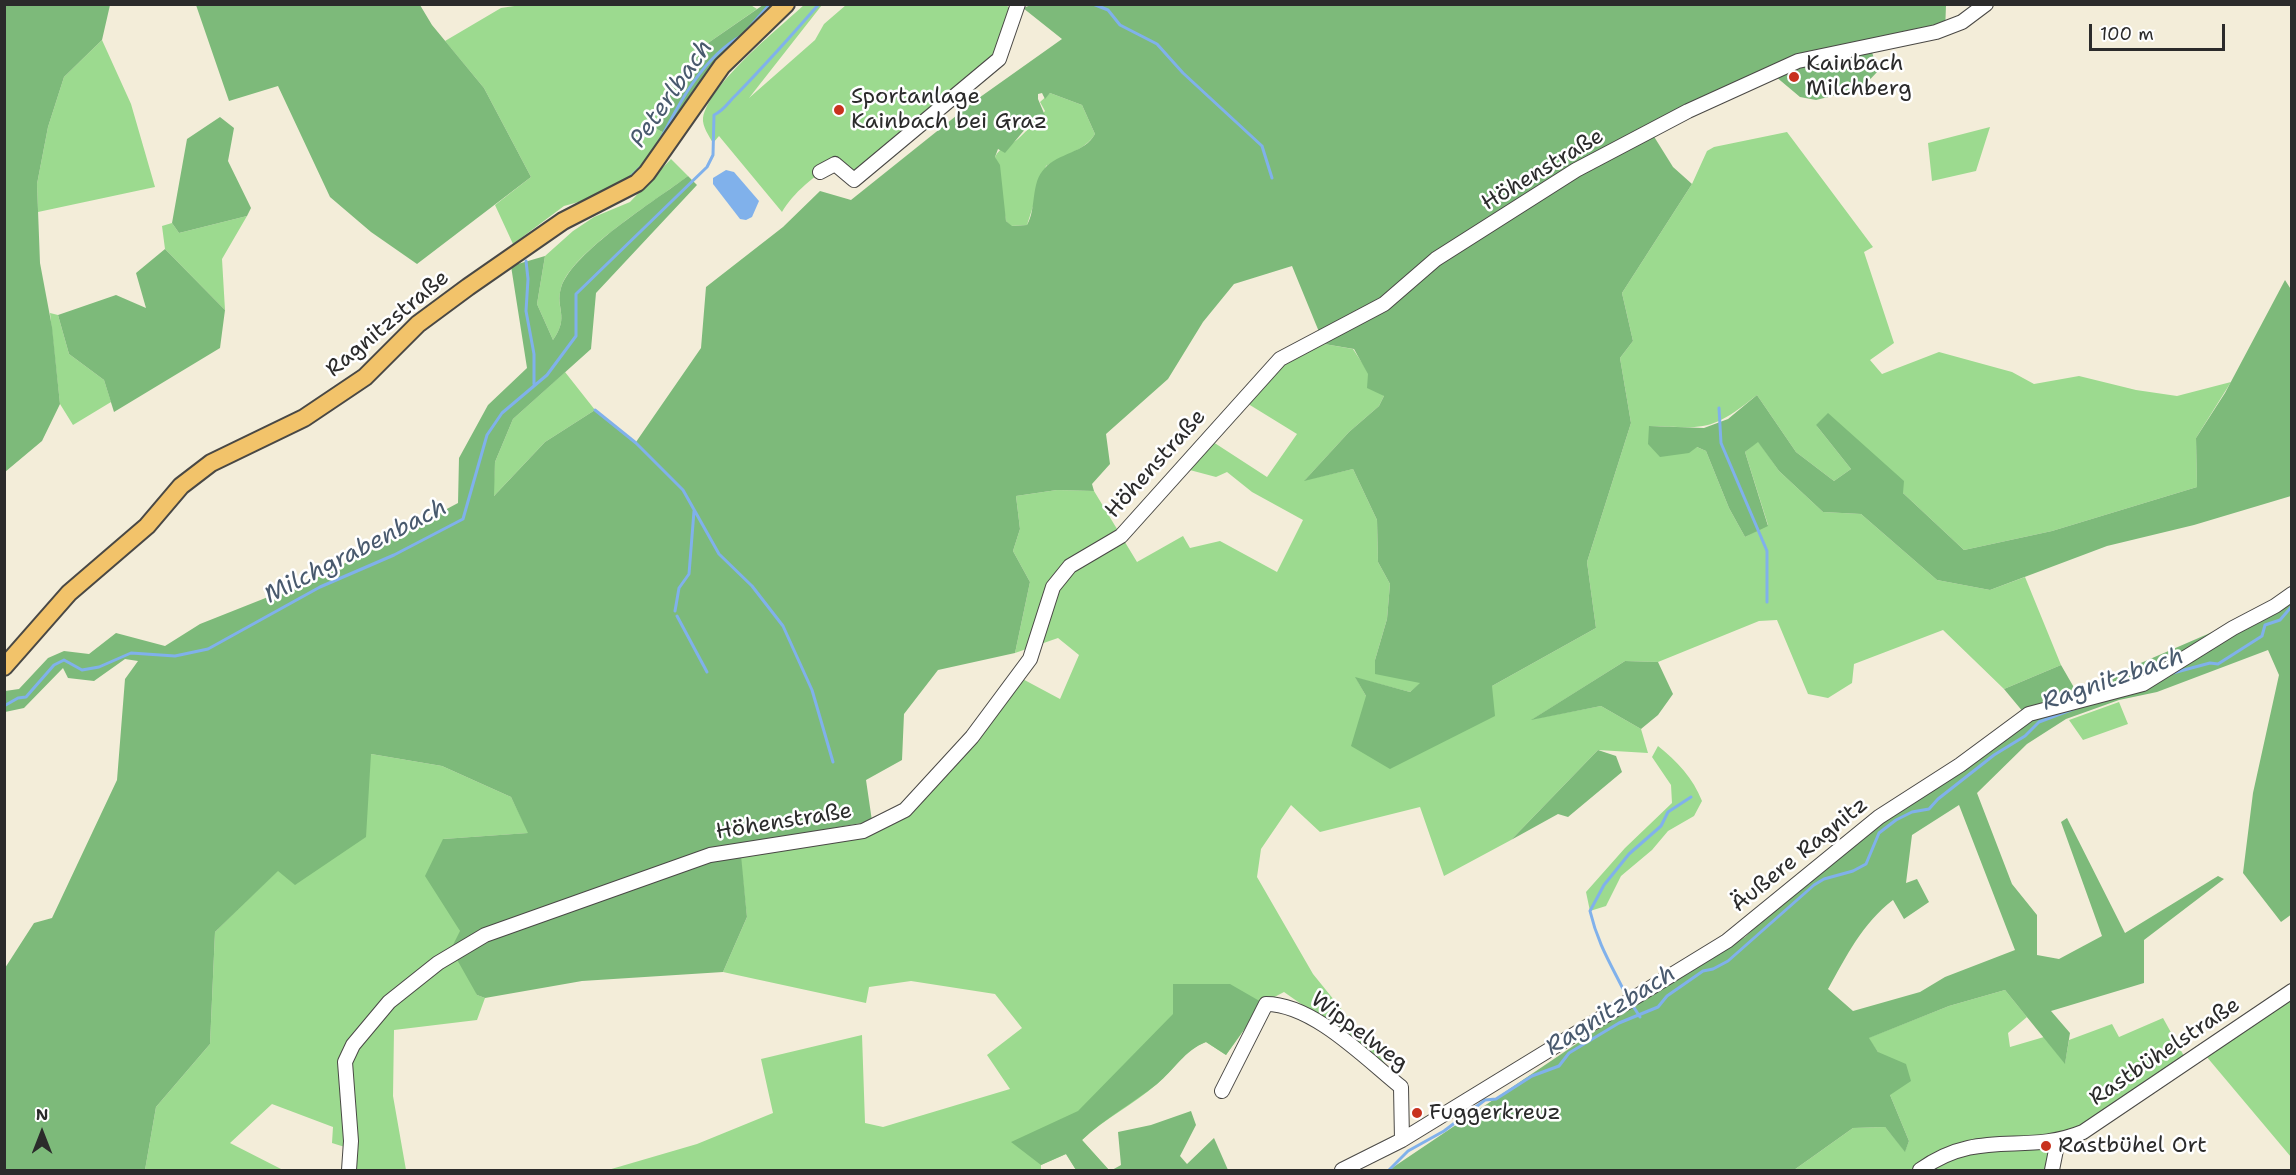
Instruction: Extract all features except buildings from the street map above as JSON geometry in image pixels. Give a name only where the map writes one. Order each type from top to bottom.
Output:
[{"type":"main road","name":"Ragnitzstraße","points":[[4,667],[69,593],[147,526],[181,486],[211,463],[304,418],[365,376],[418,324],[468,287],[563,221],[637,183],[647,173],[722,66],[786,4]]},
{"type":"street","points":[[820,172],[835,164],[854,180],[999,59],[1018,4]]},
{"type":"street","name":"Höhenstraße","points":[[350,1170],[351,1141],[345,1062],[353,1045],[389,1002],[438,963],[485,935],[710,855],[863,831],[905,810],[972,737],[1030,659],[1053,587],[1070,566],[1121,536],[1280,359],[1384,304],[1436,259],[1576,170],[1688,111],[1798,61],[1936,32],[1962,22],[1986,4]]},
{"type":"street","name":"Äußere Ragnitz","points":[[1342,1170],[1402,1140],[1727,941],[1879,817],[1960,765],[2029,714],[2143,684],[2292,594]]},
{"type":"street","name":"Rastbühelstraße","points":[[1920,1170],[1946,1155],[1972,1146],[2058,1140],[2083,1132],[2292,991]]},
{"type":"street","name":"Wippelweg","points":[[1222,1091],[1266,1004],[1284,1004],[1309,1016],[1401,1087],[1402,1140]]},
{"type":"street","points":[[2052,1170],[2058,1140]]},
{"type":"green space","points":[[5,4],[110,5],[102,40],[64,77],[48,127],[37,184],[40,263],[52,327],[60,404],[42,441],[5,472]]},
{"type":"green space","points":[[749,4],[757,9],[708,43],[674,88],[653,127],[668,135],[634,180],[593,198],[564,206],[513,244],[495,205],[531,177],[484,88],[445,41],[501,8],[521,5]]},
{"type":"green space","name":"Sportanlage Kainbach bei Graz","points":[[1006,4],[1011,11],[1001,52],[854,180],[834,164],[805,185],[782,212],[719,136],[713,143],[705,128],[703,118],[708,104],[718,89],[762,42],[804,5],[822,5],[749,98],[815,40],[824,24],[846,5]]},
{"type":"green space","points":[[1034,4],[1946,5],[1945,33],[1870,46],[1878,71],[1861,89],[1816,100],[1800,97],[1775,76],[1653,135],[1673,167],[1692,184],[1622,293],[1633,341],[1620,358],[1631,423],[1587,562],[1596,628],[1492,686],[1495,716],[1390,769],[1351,746],[1366,696],[1355,677],[1410,692],[1420,683],[1375,674],[1375,660],[1387,619],[1390,584],[1378,562],[1377,520],[1353,469],[1304,481],[1349,432],[1379,406],[1384,396],[1367,388],[1368,374],[1354,349],[1324,344],[1292,266],[1234,284],[1203,322],[1168,379],[1106,434],[1110,464],[1092,484],[1094,491],[1057,490],[1016,496],[1020,529],[1013,551],[1030,582],[1015,653],[938,670],[904,714],[902,760],[866,780],[872,821],[740,845],[747,917],[723,972],[582,981],[485,998],[477,995],[451,949],[460,931],[425,876],[443,839],[528,833],[511,797],[442,766],[371,754],[366,837],[295,885],[278,871],[215,932],[210,1044],[156,1107],[145,1170],[5,1170],[5,968],[34,923],[52,918],[117,780],[125,679],[138,661],[125,659],[94,681],[68,678],[63,668],[24,708],[5,712],[5,691],[19,689],[48,658],[64,651],[89,654],[116,633],[165,646],[200,624],[321,576],[458,503],[459,458],[488,405],[527,368],[511,266],[545,256],[537,304],[553,340],[561,325],[560,295],[568,274],[598,243],[688,176],[697,185],[596,293],[591,349],[513,419],[495,462],[494,496],[545,442],[595,410],[636,442],[701,348],[706,287],[783,227],[820,191],[851,200],[976,100],[1062,39],[1023,8]],"holes":[[[1042,93],[1045,99],[1050,93],[1082,105],[1095,134],[1085,145],[1050,163],[1045,168],[1037,181],[1027,225],[1012,226],[1006,221],[1000,165],[995,157],[998,149],[1005,153],[1026,128],[1046,118],[1038,94]]]},
{"type":"green space","points":[[196,5],[420,5],[432,25],[484,88],[531,177],[417,264],[371,232],[330,197],[278,86],[229,101]]},
{"type":"green space","points":[[763,5],[777,5],[668,135],[653,127],[674,88],[708,43]]},
{"type":"green space","points":[[102,40],[131,104],[155,187],[38,212],[37,184],[48,127],[64,77]]},
{"type":"green space","points":[[1050,93],[1082,105],[1095,134],[1080,149],[1046,166],[1027,225],[1011,226],[1006,221],[995,157],[1002,149],[1018,139],[1042,115],[1045,111],[1040,102]]},
{"type":"green space","points":[[220,117],[234,128],[228,161],[251,208],[247,216],[179,233],[172,223],[187,139]]},
{"type":"green space","points":[[1990,127],[1976,171],[1932,181],[1928,143]]},
{"type":"green space","points":[[1787,132],[1873,247],[1864,252],[1894,343],[1870,360],[1882,374],[1939,352],[2012,372],[2034,384],[2079,376],[2136,390],[2177,396],[2231,382],[2196,438],[2197,487],[2052,531],[1964,550],[1903,493],[1816,425],[1851,469],[1834,481],[1796,452],[1757,395],[1718,422],[1696,427],[1649,426],[1706,451],[1729,508],[1745,537],[1768,525],[1745,452],[1758,441],[1779,471],[1823,512],[1861,514],[1937,580],[1990,590],[2025,577],[2061,665],[2004,689],[1943,630],[1854,664],[1852,683],[1828,698],[1808,694],[1777,620],[1759,621],[1658,662],[1625,661],[1533,719],[1601,706],[1641,729],[1648,753],[1598,750],[1511,840],[1444,876],[1420,807],[1320,832],[1291,805],[1261,849],[1257,877],[1313,974],[1385,1063],[1284,992],[1263,1003],[1226,1055],[1206,1042],[1199,1045],[1148,1092],[1082,1140],[1109,1170],[1076,1170],[1066,1154],[1041,1165],[1041,1170],[608,1170],[697,1144],[773,1113],[761,1059],[862,1035],[865,1123],[883,1127],[1010,1089],[987,1055],[1022,1028],[995,994],[911,981],[869,987],[866,1003],[723,972],[747,917],[739,845],[872,821],[898,806],[979,723],[1017,676],[1060,699],[1079,655],[1058,638],[1015,653],[1030,582],[1013,551],[1020,529],[1016,496],[1057,490],[1094,491],[1137,562],[1183,536],[1190,548],[1220,541],[1277,572],[1303,520],[1252,492],[1227,472],[1216,477],[1186,469],[1210,440],[1267,477],[1297,434],[1245,402],[1283,364],[1324,344],[1353,349],[1384,396],[1379,406],[1349,432],[1305,480],[1353,469],[1377,520],[1378,562],[1390,584],[1387,619],[1375,660],[1421,683],[1410,692],[1356,678],[1366,696],[1492,686],[1596,628],[1587,562],[1631,423],[1620,358],[1633,341],[1622,293],[1692,184],[1707,151],[1714,147]]},
{"type":"green space","points":[[671,159],[688,176],[637,212],[580,259],[568,274],[561,288],[561,325],[553,340],[537,304],[545,256],[573,231],[594,217],[630,202]]},
{"type":"green space","points":[[247,216],[222,259],[225,310],[165,249],[162,226],[172,223],[179,233]]},
{"type":"green space","points":[[165,249],[225,310],[220,348],[114,412],[104,380],[69,354],[58,315],[116,295],[146,308],[136,273]]},
{"type":"green space","points":[[2285,280],[2292,291],[2291,496],[2194,525],[2107,546],[1990,590],[1937,580],[1861,514],[1823,512],[1779,471],[1758,442],[1745,452],[1768,526],[1745,537],[1729,508],[1706,451],[1697,447],[1689,453],[1660,457],[1648,444],[1649,426],[1704,428],[1728,419],[1757,395],[1796,452],[1834,481],[1851,469],[1816,425],[1828,413],[1904,481],[1903,493],[1964,550],[2052,531],[2197,487],[2196,438],[2225,393]]},
{"type":"green space","points":[[50,313],[58,315],[69,354],[104,380],[111,402],[73,425],[60,404]]},
{"type":"green space","points":[[565,372],[595,410],[545,442],[493,497],[495,462],[513,419]]},
{"type":"green space","points":[[2291,598],[2292,914],[2281,922],[2243,873],[2253,793],[2279,675],[2268,650],[2157,692],[2119,700],[2066,719],[2027,744],[1977,793],[2012,884],[2037,915],[2037,955],[2059,959],[2102,936],[2061,822],[2067,818],[2125,933],[2218,876],[2224,879],[2144,940],[2144,983],[2051,1011],[2070,1033],[2065,1064],[2005,990],[1949,1006],[1869,1038],[1878,1052],[1906,1064],[1911,1081],[1890,1095],[1909,1141],[1905,1152],[1885,1127],[1853,1128],[1794,1170],[1389,1170],[1646,997],[1745,937],[1887,806],[1964,758],[2024,713],[2004,689],[2061,665],[2076,691]],"holes":[[[1959,805],[2015,950],[1945,977],[1920,992],[1853,1011],[1828,989],[1856,941],[1882,909],[1893,900],[1904,919],[1929,902],[1917,879],[1906,883],[1912,835]]]},
{"type":"green space","points":[[1625,661],[1658,662],[1673,694],[1658,715],[1641,729],[1601,706],[1531,720]]},
{"type":"green space","points":[[2119,702],[2128,724],[2083,740],[2069,720]]},
{"type":"green space","points":[[1658,746],[1684,770],[1702,801],[1694,816],[1668,831],[1652,850],[1621,876],[1606,906],[1590,911],[1586,892],[1625,848],[1672,803],[1671,785],[1652,757]]},
{"type":"green space","points":[[1598,750],[1616,756],[1622,772],[1568,817],[1558,814],[1511,840]]},
{"type":"green space","points":[[371,754],[442,766],[511,797],[529,833],[443,839],[460,931],[477,995],[485,998],[477,1020],[394,1030],[393,1096],[406,1170],[346,1170],[348,1148],[332,1143],[333,1127],[272,1104],[230,1143],[283,1170],[145,1170],[156,1107],[210,1044],[215,932],[278,870]]},
{"type":"green space","points":[[1173,984],[1230,984],[1263,1003],[1226,1055],[1206,1042],[1199,1046],[1186,1055],[1157,1084],[1082,1140],[1109,1170],[1076,1170],[1066,1154],[1041,1165],[1011,1142],[1078,1111],[1173,1014]]},
{"type":"green space","points":[[2005,990],[2027,1017],[2008,1033],[2010,1047],[2044,1037],[2065,1063],[2069,1040],[2112,1024],[2119,1037],[2163,1018],[2190,1067],[2063,1144],[2055,1170],[1794,1170],[1853,1128],[1885,1127],[1905,1151],[1909,1141],[1890,1095],[1878,1052],[1868,1038],[1949,1006]]},
{"type":"green space","points":[[2291,997],[2291,1157],[2206,1056]]},
{"type":"green space","points":[[1191,1111],[1196,1125],[1180,1156],[1187,1164],[1214,1138],[1228,1170],[1112,1170],[1121,1165],[1118,1132],[1151,1125]]},
{"type":"water","points":[[726,170],[734,172],[759,201],[752,217],[746,220],[740,219],[713,184],[713,178]]},
{"type":"waterway","name":"Peterlbach","points":[[747,30],[770,4]]},
{"type":"waterway","name":"Milchgrabenbach","points":[[4,706],[18,698],[26,697],[54,665],[64,660],[82,670],[99,667],[131,653],[175,656],[208,649],[320,587],[394,555],[463,519],[487,435],[502,413],[547,375],[576,336],[576,294],[707,167],[713,155],[714,115],[726,106],[819,4]]},
{"type":"waterway","points":[[1093,4],[1108,10],[1120,25],[1157,44],[1183,73],[1262,146],[1272,178]]},
{"type":"waterway","name":"Peterlbach","points":[[658,144],[683,98],[704,68],[716,55],[743,35]]},
{"type":"waterway","name":"Peterlbach","points":[[627,180],[644,164]]},
{"type":"waterway","name":"Peterlbach","points":[[526,261],[528,279],[526,311],[534,354],[534,384]]},
{"type":"waterway","points":[[1719,408],[1721,443],[1767,551],[1767,602]]},
{"type":"waterway","points":[[595,410],[636,443],[683,490],[719,554],[752,586],[783,626],[812,690],[833,762]]},
{"type":"waterway","points":[[675,611],[679,588],[689,574],[694,511]]},
{"type":"waterway","name":"Ragnitzbach","points":[[2169,674],[2210,663],[2218,664],[2262,636],[2265,625],[2280,620],[2292,606]]},
{"type":"waterway","points":[[677,616],[707,672]]},
{"type":"waterway","name":"Ragnitzbach","points":[[1389,1170],[1408,1151],[1444,1131],[1485,1100],[1496,1099],[1532,1076],[1559,1066],[1569,1053],[1619,1023],[1658,1007],[1667,996],[1703,971],[1713,969],[1728,961],[1814,885],[1824,879],[1853,871],[1866,864],[1879,833],[1896,820],[1912,812],[1929,809],[1938,799],[1994,755],[2025,736],[2039,722],[2076,708]]},
{"type":"waterway","points":[[1627,997],[1601,945],[1590,911],[1604,885],[1629,854],[1661,826],[1668,812],[1691,797]]},
{"type":"waterway","name":"Ragnitzbach","points":[[1633,1006],[1640,1017]]},
{"type":"place","name":"Kainbach Milchberg","points":[[1794,77]]},
{"type":"place","name":"Sportanlage Kainbach bei Graz","points":[[839,110]]},
{"type":"place","name":"Fuggerkreuz","points":[[1417,1113]]},
{"type":"place","name":"Rastbühel Ort","points":[[2046,1146]]}]
